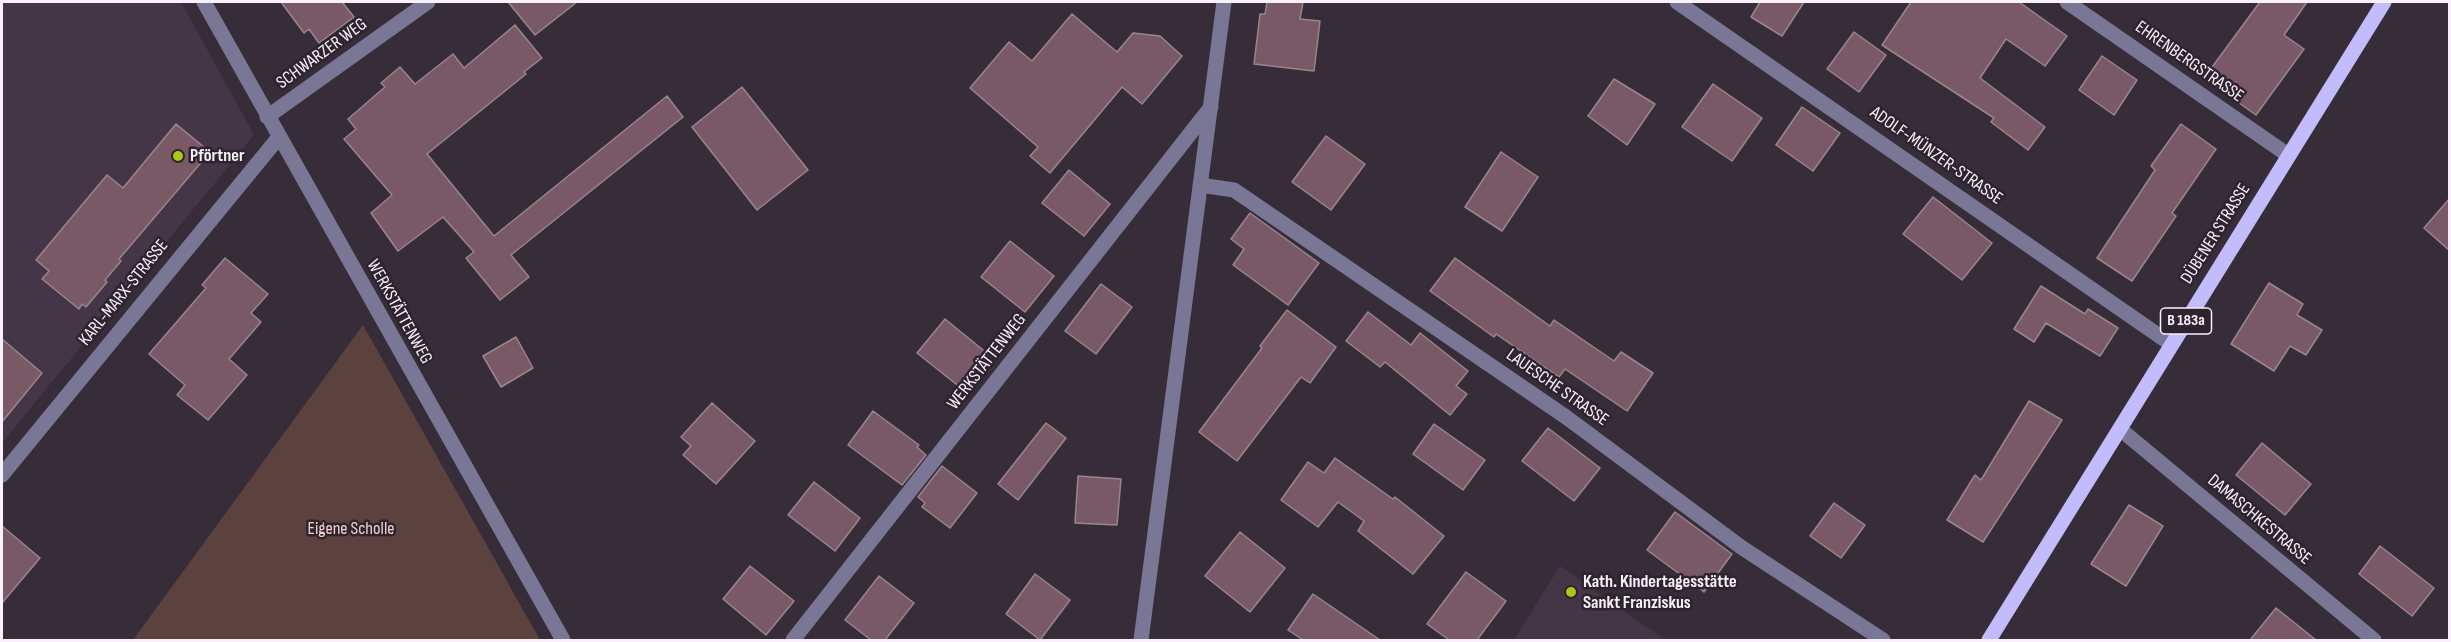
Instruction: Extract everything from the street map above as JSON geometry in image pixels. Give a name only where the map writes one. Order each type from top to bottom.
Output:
[{"type":"main road","name":"DÜBENER STRASSE","points":[[1989,640],[2384,2]]},
{"type":"street","name":"WERKSTÄTTENWEG","points":[[204,2],[563,640]]},
{"type":"street","name":"SCHWARZER WEG","points":[[267,117],[428,2]]},
{"type":"street","points":[[1141,640],[1224,2]]},
{"type":"street","name":"ADOLF-MÜNZER-STRASSE","points":[[1677,2],[2171,344]]},
{"type":"street","name":"EHRENBERGSTRASSE","points":[[2067,2],[2288,155]]},
{"type":"street","name":"WERKSTÄTTENWEG","points":[[793,640],[1210,106]]},
{"type":"street","name":"KARL-MARX-STRASSE","points":[[2,475],[279,137]]},
{"type":"street","name":"LAUESCHE STRASSE","points":[[1200,185],[1234,190],[1566,417],[1741,547],[1883,640]]},
{"type":"street","name":"DAMASCHKESTRASSE","points":[[2120,429],[2374,640]]},
{"type":"shaded area","points":[[2,2],[181,2],[254,135],[2,443]]},
{"type":"shaded area","name":"Kath. Kindertagesstätte Sankt Franziskus","points":[[1560,566],[1648,628],[1666,640],[1514,640]]},
{"type":"green space","name":"Eigene Scholle","points":[[363,325],[540,640],[133,640]]},
{"type":"building","points":[[281,2],[342,2],[354,17],[319,43],[309,29],[304,33]]},
{"type":"building","points":[[508,2],[577,2],[535,35]]},
{"type":"building","points":[[1267,2],[1303,2],[1300,19],[1320,21],[1314,71],[1254,64],[1260,14],[1265,14]]},
{"type":"building","points":[[1760,2],[1804,2],[1782,36],[1751,17]]},
{"type":"building","points":[[1911,2],[2019,2],[2067,36],[2045,66],[2006,39],[1980,78],[2045,127],[2028,150],[1991,122],[1994,118],[1882,45]]},
{"type":"building","points":[[2260,2],[2307,2],[2284,35],[2304,49],[2256,115],[2204,78]]},
{"type":"building","points":[[1072,14],[1117,52],[1133,33],[1160,36],[1182,56],[1142,104],[1122,87],[1050,173],[1030,156],[1038,147],[970,88],[1009,42],[1032,61]]},
{"type":"building","points":[[515,25],[542,58],[524,72],[526,74],[427,154],[494,236],[667,96],[683,117],[511,255],[529,277],[500,300],[466,258],[474,252],[443,217],[398,251],[371,213],[392,195],[344,139],[356,129],[348,119],[385,87],[381,83],[400,67],[415,84],[453,54],[464,68]]},
{"type":"building","points":[[1854,32],[1886,55],[1859,92],[1827,69]]},
{"type":"building","points":[[2102,56],[2137,80],[2114,115],[2079,90]]},
{"type":"building","points":[[1614,79],[1655,104],[1627,145],[1588,116]]},
{"type":"building","points":[[1713,84],[1762,118],[1732,161],[1682,127]]},
{"type":"building","points":[[742,87],[808,170],[757,210],[692,127]]},
{"type":"building","points":[[1802,107],[1840,133],[1813,171],[1776,145]]},
{"type":"building","points":[[176,124],[210,152],[119,259],[121,261],[105,280],[107,282],[86,307],[82,304],[79,309],[42,279],[49,271],[36,260],[107,175],[123,188]]},
{"type":"building","points":[[2181,124],[2216,149],[2172,213],[2176,216],[2132,281],[2097,258],[2155,170],[2151,166]]},
{"type":"building","points":[[1326,136],[1365,164],[1331,210],[1292,182]]},
{"type":"building","points":[[1501,152],[1538,177],[1502,231],[1465,207]]},
{"type":"building","points":[[1069,170],[1110,204],[1084,236],[1042,203]]},
{"type":"building","points":[[1933,197],[1992,243],[1962,280],[1903,234]]},
{"type":"building","points":[[2450,198],[2450,251],[2424,228]]},
{"type":"building","points":[[1250,213],[1319,263],[1288,305],[1233,265],[1244,249],[1231,239]]},
{"type":"building","points":[[1010,241],[1054,276],[1025,312],[981,277]]},
{"type":"building","points":[[225,258],[268,294],[251,313],[261,322],[229,359],[247,375],[208,420],[177,395],[185,385],[149,354],[206,288],[202,285]]},
{"type":"building","points":[[1455,258],[1550,326],[1554,320],[1614,361],[1621,352],[1653,373],[1627,411],[1565,369],[1559,377],[1496,334],[1494,337],[1430,291]]},
{"type":"building","points":[[2269,283],[2303,304],[2297,315],[2322,330],[2306,355],[2290,346],[2274,371],[2231,344]]},
{"type":"building","points":[[1101,284],[1132,307],[1096,354],[1065,331]]},
{"type":"building","points":[[2041,286],[2085,314],[2088,309],[2118,328],[2100,356],[2046,323],[2034,342],[2014,329]]},
{"type":"building","points":[[1287,310],[1336,347],[1310,383],[1301,377],[1237,461],[1199,432],[1262,348],[1260,346]]},
{"type":"building","points":[[1368,312],[1411,345],[1420,333],[1468,371],[1456,386],[1467,394],[1450,415],[1385,362],[1380,367],[1346,341]]},
{"type":"building","points":[[945,319],[988,354],[961,388],[917,353]]},
{"type":"building","points":[[516,337],[533,368],[501,387],[483,356]]},
{"type":"building","points":[[2,339],[42,373],[2,422]]},
{"type":"building","points":[[2029,401],[2062,420],[1983,542],[1947,520],[1975,475],[1981,480]]},
{"type":"building","points":[[712,403],[755,441],[716,484],[683,455],[691,446],[681,437]]},
{"type":"building","points":[[873,411],[919,445],[917,447],[926,455],[902,485],[848,445]]},
{"type":"building","points":[[1046,423],[1066,438],[1018,500],[998,484]]},
{"type":"building","points":[[1434,424],[1485,460],[1463,490],[1413,454]]},
{"type":"building","points":[[1548,428],[1600,468],[1574,501],[1522,461]]},
{"type":"building","points":[[2262,443],[2311,484],[2285,515],[2236,475]]},
{"type":"building","points":[[1335,458],[1393,499],[1395,497],[1444,536],[1413,574],[1358,531],[1364,521],[1338,502],[1318,527],[1281,500],[1308,462],[1324,473]]},
{"type":"building","points":[[942,466],[977,493],[950,528],[922,507],[925,503],[918,497]]},
{"type":"building","points":[[1078,476],[1121,479],[1117,525],[1075,523]]},
{"type":"building","points":[[814,482],[860,518],[835,551],[788,515]]},
{"type":"building","points":[[1834,503],[1865,525],[1841,558],[1810,536]]},
{"type":"building","points":[[2129,505],[2163,526],[2126,586],[2091,564]]},
{"type":"building","points":[[1675,512],[1732,554],[1704,592],[1647,550]]},
{"type":"building","points":[[2,526],[40,558],[2,603]]},
{"type":"building","points":[[1240,532],[1285,568],[1250,612],[1205,576]]},
{"type":"building","points":[[2380,546],[2434,588],[2412,616],[2359,574]]},
{"type":"building","points":[[750,566],[794,601],[766,635],[723,599]]},
{"type":"building","points":[[1466,572],[1506,601],[1477,640],[1449,640],[1427,624]]},
{"type":"building","points":[[1035,574],[1070,600],[1040,640],[1006,614]]},
{"type":"building","points":[[879,576],[914,603],[885,640],[871,640],[845,620]]},
{"type":"building","points":[[1313,594],[1380,640],[1303,640],[1288,630]]},
{"type":"building","points":[[2276,608],[2316,640],[2250,640]]},
{"type":"place","name":"Pförtner","points":[[178,156]]},
{"type":"place","name":"Kath. Kindertagesstätte Sankt Franziskus","points":[[1571,592]]}]
